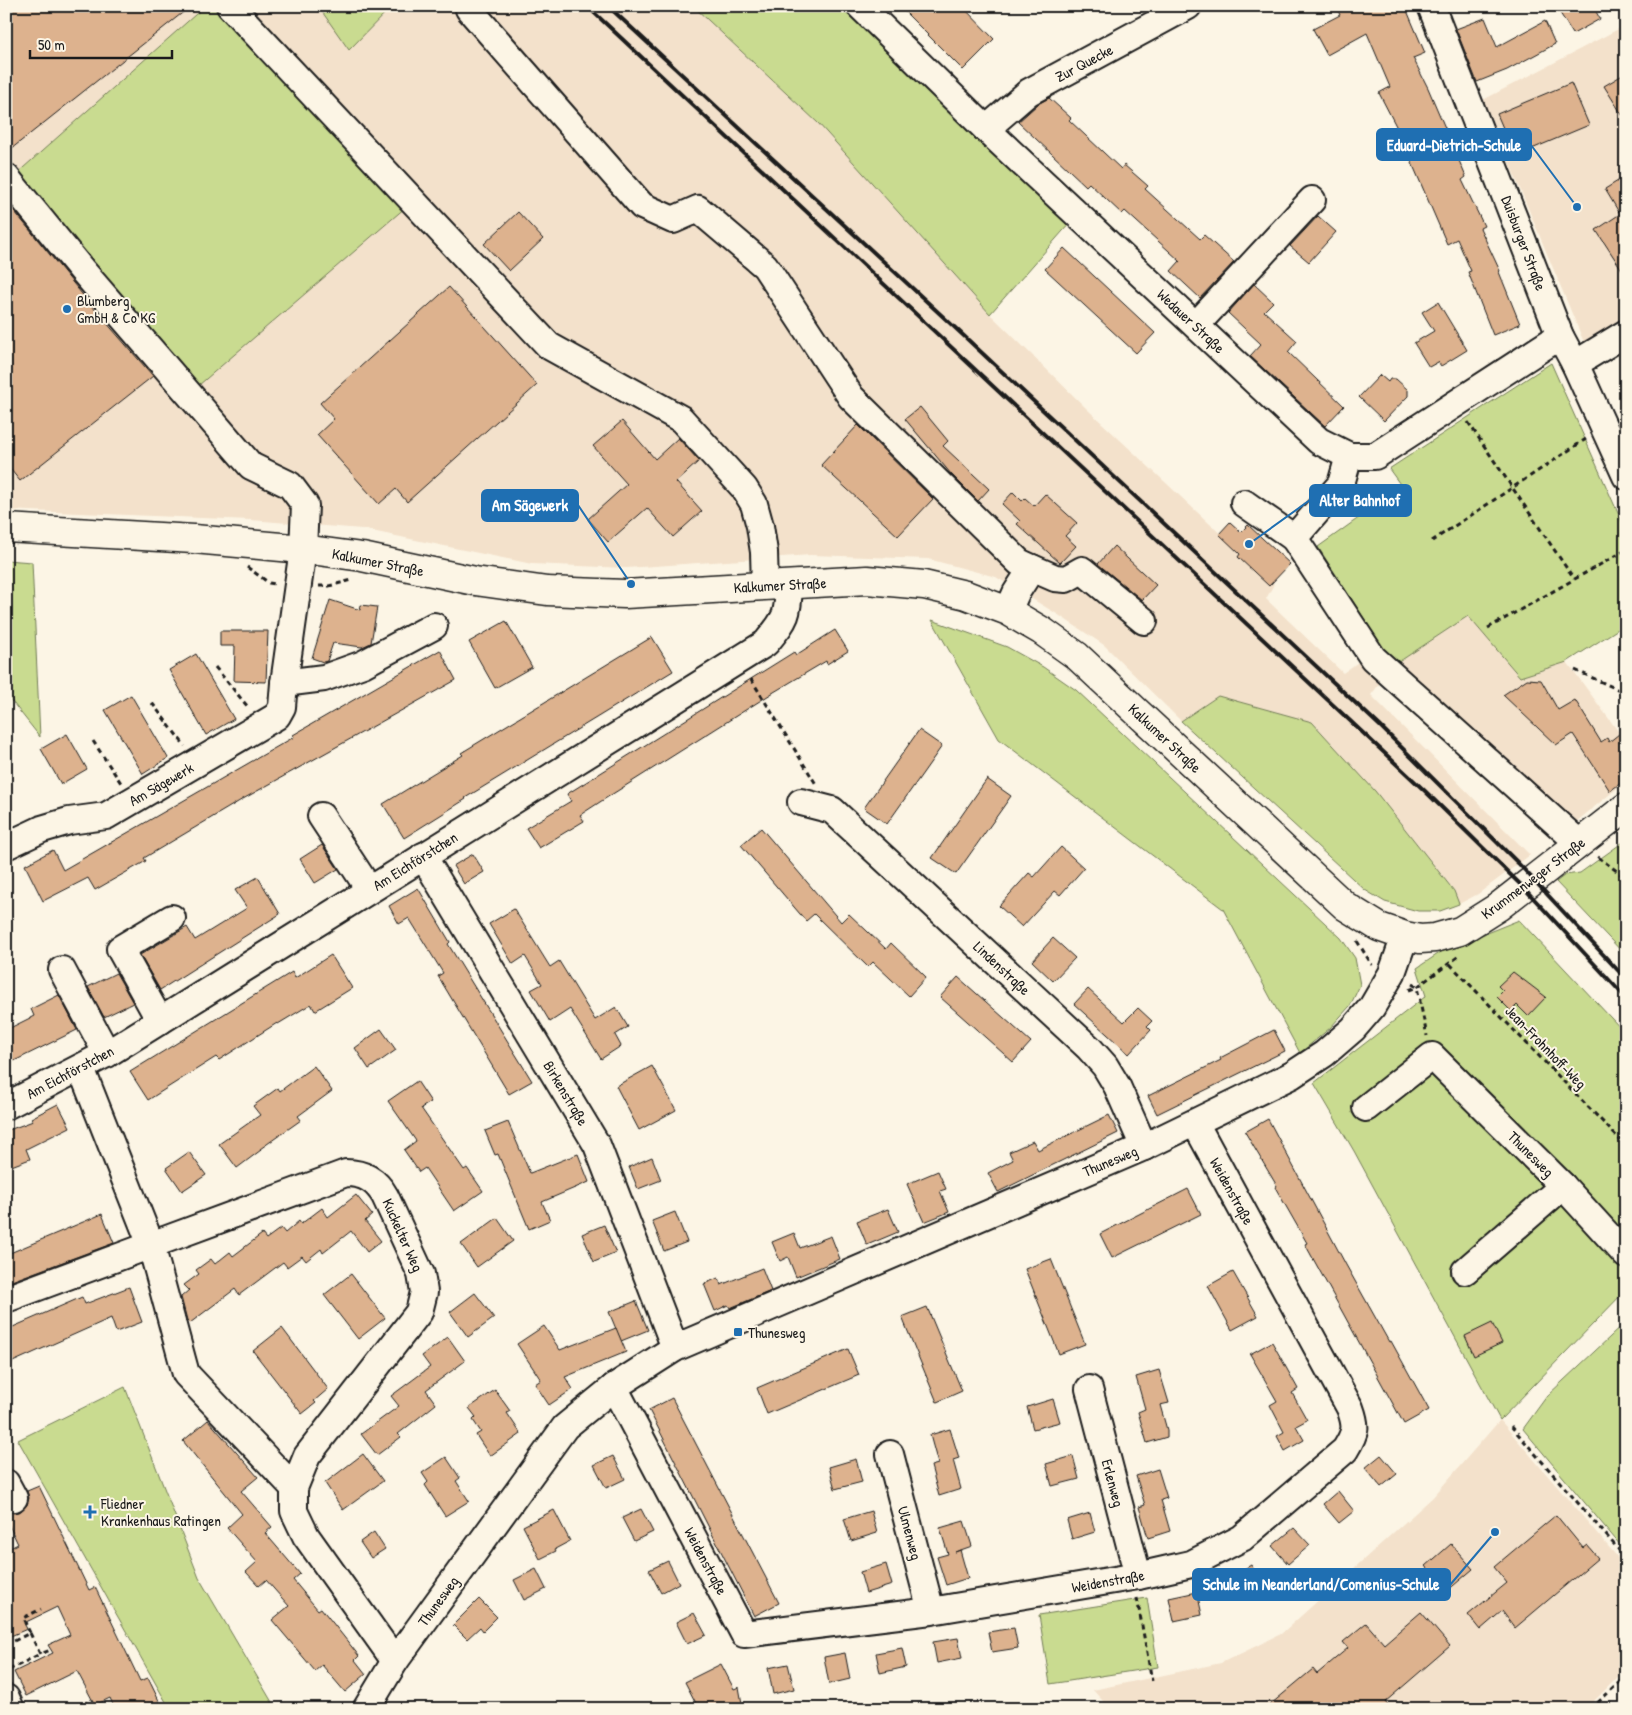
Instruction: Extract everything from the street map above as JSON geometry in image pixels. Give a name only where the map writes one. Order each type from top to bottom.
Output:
[{"type":"main road","name":"Kalkumer Straße","points":[[6,528],[194,539],[303,549],[362,558],[475,581],[547,591],[625,594],[867,580],[924,585],[966,595],[1008,611],[1042,630],[1077,656],[1344,906],[1378,927],[1404,936],[1420,939],[1435,938]]},
{"type":"main road","name":"Krummenweger Straße","points":[[1435,938],[1460,931],[1488,914],[1626,807]]},
{"type":"street","name":"Am Eichförstchen","points":[[6,1106],[107,1054],[766,643],[783,622],[788,610],[764,552],[754,504],[744,488],[681,419],[549,346],[230,6]]},
{"type":"street","name":"Wedauer Straße","points":[[860,6],[986,129],[1319,441],[1349,456],[1374,456],[1560,336]]},
{"type":"street","name":"Zur Quecke","points":[[986,129],[1029,92],[1188,6]]},
{"type":"street","name":"Duisburger Straße","points":[[1430,6],[1560,336],[1575,364],[1626,476]]},
{"type":"street","points":[[469,9],[642,206],[673,220],[698,209],[765,266],[851,397],[1019,562],[1055,578],[1066,579],[1082,570],[1144,621]]},
{"type":"street","name":"Am Sägewerk","points":[[6,177],[82,270],[251,466],[290,485],[305,505],[303,549],[282,707],[278,716],[106,816],[69,821],[42,829],[6,846]]},
{"type":"street","points":[[1196,325],[1312,200]]},
{"type":"street","points":[[1575,364],[1626,333]]},
{"type":"street","points":[[1294,538],[1341,484],[1349,456]]},
{"type":"street","points":[[1244,503],[1294,538],[1373,658],[1579,843]]},
{"type":"street","points":[[1008,611],[1032,568]]},
{"type":"street","points":[[284,683],[324,678],[363,664],[434,626]]},
{"type":"street","name":"Lindenstraße","points":[[801,802],[832,810],[1089,1048],[1105,1066],[1117,1086],[1144,1147]]},
{"type":"street","points":[[320,816],[369,889]]},
{"type":"street","name":"Birkenstraße","points":[[423,856],[597,1145],[675,1348]]},
{"type":"street","points":[[160,1021],[120,949],[172,918]]},
{"type":"street","name":"Thunesweg","points":[[366,1709],[395,1661],[566,1427],[614,1387],[675,1348],[1144,1147],[1292,1075],[1324,1054],[1353,1029],[1372,1008],[1392,973],[1404,936]]},
{"type":"street","points":[[62,970],[107,1054]]},
{"type":"street","points":[[1366,1108],[1432,1056]]},
{"type":"street","name":"Thunesweg","points":[[1432,1056],[1563,1186],[1626,1255]]},
{"type":"street","points":[[81,1068],[151,1245],[186,1374],[294,1488]]},
{"type":"street","name":"Weidenstraße","points":[[614,1387],[744,1634],[931,1611],[1136,1577],[1191,1564],[1242,1538],[1345,1450],[1354,1435],[1355,1422],[1350,1408],[1195,1123]]},
{"type":"street","name":"Kuckelter Weg","points":[[6,1300],[346,1173],[357,1173],[366,1176],[381,1188],[422,1274],[424,1292],[418,1312],[307,1456],[294,1488],[294,1511],[306,1536],[395,1661]]},
{"type":"street","points":[[1465,1271],[1563,1186]]},
{"type":"street","name":"Erlenweg","points":[[1089,1390],[1136,1577]]},
{"type":"street","name":"Ulmenweg","points":[[890,1454],[931,1611]]},
{"type":"street","points":[[6,1698],[11,1709]]},
{"type":"path","points":[[1456,404],[1574,580]]},
{"type":"path","points":[[1432,541],[1604,427]]},
{"type":"path","points":[[1488,628],[1626,550]]},
{"type":"path","points":[[738,660],[805,764],[832,810]]},
{"type":"path","points":[[215,667],[263,725]]},
{"type":"path","points":[[1575,670],[1626,694]]},
{"type":"path","points":[[152,703],[198,762]]},
{"type":"path","points":[[93,742],[133,800]]},
{"type":"path","points":[[1579,843],[1626,878]]},
{"type":"path","name":"Jean-Frohnhoff-Weg","points":[[1432,1056],[1417,987],[1450,964],[1626,1146]]},
{"type":"path","points":[[1511,1426],[1626,1558]]},
{"type":"path","points":[[1136,1577],[1152,1681]]},
{"type":"path","points":[[40,1609],[23,1618],[40,1654]]},
{"type":"path","points":[[6,1644],[30,1633]]},
{"type":"path","points":[[9,1670],[51,1650]]},
{"type":"path","points":[[1591,1709],[1626,1676]]},
{"type":"path","points":[[75,1709],[92,1700]]},
{"type":"shaded area","points":[[6,6],[693,6],[818,123],[990,314],[1087,409],[1274,584],[1266,599],[1343,673],[1361,660],[1383,679],[1371,695],[1530,855],[1478,894],[1459,904],[1454,891],[1375,791],[1312,722],[1218,696],[1181,721],[1104,645],[1057,614],[996,577],[928,559],[811,555],[626,568],[532,564],[362,529],[251,520],[6,510]]},
{"type":"shaded area","points":[[1626,25],[1626,329],[1588,352],[1483,100]]},
{"type":"shaded area","points":[[1468,616],[1520,677],[1567,662],[1626,742],[1626,781],[1571,826],[1394,665]]},
{"type":"shaded area","points":[[1500,1420],[1626,1567],[1626,1669],[1586,1709],[1110,1709],[1093,1690],[1221,1663],[1281,1634],[1433,1497]]},
{"type":"green space","points":[[205,6],[220,6],[406,207],[199,385],[14,176]]},
{"type":"green space","points":[[318,6],[392,6],[349,50]]},
{"type":"green space","points":[[693,6],[839,6],[1070,223],[990,314],[818,123]]},
{"type":"green space","points":[[1551,363],[1626,531],[1626,624],[1567,662],[1520,677],[1468,616],[1394,665],[1318,547],[1402,487],[1389,469]]},
{"type":"green space","points":[[6,560],[32,562],[40,737],[6,694]]},
{"type":"green space","points":[[932,620],[1007,647],[1043,667],[1076,690],[1341,938],[1355,958],[1360,985],[1350,1006],[1330,1028],[1300,1053],[1223,909],[999,739]]},
{"type":"green space","points":[[1218,696],[1312,722],[1375,791],[1454,891],[1459,904],[1440,911],[1418,911],[1385,902],[1365,890],[1181,721]]},
{"type":"green space","points":[[1626,840],[1626,956],[1556,882],[1565,875],[1580,873]]},
{"type":"green space","points":[[1519,920],[1626,1034],[1626,1290],[1500,1420],[1354,1151],[1314,1083],[1426,996],[1417,968],[1444,950]]},
{"type":"green space","points":[[1626,1322],[1626,1552],[1523,1429],[1547,1396]]},
{"type":"green space","points":[[125,1387],[199,1578],[276,1709],[170,1709],[18,1440]]},
{"type":"green space","points":[[1147,1598],[1158,1667],[1050,1684],[1039,1615]]},
{"type":"building","points":[[6,6],[191,6],[6,153]]},
{"type":"building","points":[[899,6],[962,6],[994,39],[963,70]]},
{"type":"building","points":[[1336,6],[1405,6],[1425,53],[1413,58],[1466,177],[1462,180],[1484,226],[1480,228],[1500,271],[1520,324],[1493,335],[1468,272],[1471,271],[1457,239],[1447,244],[1396,126],[1379,93],[1390,87],[1367,33],[1327,55],[1313,29],[1340,15]]},
{"type":"building","points":[[1573,6],[1593,6],[1600,19],[1573,34],[1560,13]]},
{"type":"building","points":[[1485,18],[1497,47],[1545,21],[1555,44],[1507,70],[1477,82],[1456,29]]},
{"type":"building","points":[[1626,73],[1626,121],[1604,86]]},
{"type":"building","points":[[1571,83],[1589,125],[1515,156],[1497,114]]},
{"type":"building","points":[[1049,98],[1071,118],[1069,120],[1121,169],[1124,165],[1148,186],[1145,189],[1200,239],[1204,235],[1234,262],[1200,298],[1171,271],[1180,261],[1125,211],[1122,214],[1089,183],[1086,186],[1018,122],[1038,104]]},
{"type":"building","points":[[1626,176],[1626,276],[1596,230],[1620,214],[1605,189]]},
{"type":"building","points":[[6,201],[91,305],[153,376],[20,481],[6,464]]},
{"type":"building","points":[[518,212],[543,239],[509,271],[484,244]]},
{"type":"building","points":[[1318,216],[1336,232],[1309,262],[1290,246]]},
{"type":"building","points":[[1064,248],[1155,333],[1136,353],[1045,269]]},
{"type":"building","points":[[1254,284],[1273,302],[1264,311],[1297,341],[1288,352],[1344,406],[1325,426],[1250,356],[1261,344],[1228,313]]},
{"type":"building","points":[[449,287],[537,385],[407,502],[396,489],[379,504],[317,435],[334,419],[320,403]]},
{"type":"building","points":[[1438,302],[1467,350],[1441,366],[1438,362],[1429,367],[1414,343],[1434,331],[1422,312]]},
{"type":"building","points":[[1380,375],[1388,382],[1390,379],[1396,379],[1408,390],[1408,396],[1384,421],[1359,397]]},
{"type":"building","points":[[920,407],[948,441],[943,446],[989,489],[978,501],[951,474],[905,419]]},
{"type":"building","points":[[622,421],[655,459],[678,438],[699,461],[676,482],[702,511],[673,537],[647,508],[608,542],[588,519],[627,484],[593,446]]},
{"type":"building","points":[[858,425],[933,499],[898,536],[821,465]]},
{"type":"building","points":[[1013,492],[1022,501],[1025,498],[1034,506],[1045,494],[1077,523],[1065,536],[1076,546],[1060,563],[1017,524],[1020,521],[1002,504]]},
{"type":"building","points":[[1230,522],[1241,532],[1248,525],[1290,564],[1269,586],[1238,557],[1240,554],[1219,534]]},
{"type":"building","points":[[1114,546],[1156,585],[1142,600],[1098,564]]},
{"type":"building","points":[[330,600],[360,610],[361,605],[377,607],[371,643],[362,647],[333,643],[327,661],[323,662],[312,658]]},
{"type":"building","points":[[506,621],[532,667],[495,688],[469,642]]},
{"type":"building","points":[[835,630],[848,651],[827,664],[826,661],[774,692],[603,800],[580,815],[584,821],[539,848],[526,828],[571,801],[567,794],[794,652],[796,655]]},
{"type":"building","points":[[220,631],[268,631],[266,682],[234,681],[235,646],[220,646]]},
{"type":"building","points":[[652,637],[673,671],[465,798],[404,838],[383,804],[463,755],[461,753]]},
{"type":"building","points":[[440,650],[456,680],[243,799],[144,858],[146,861],[95,890],[88,878],[43,901],[25,865],[53,850],[63,870],[294,737],[293,735]]},
{"type":"building","points":[[196,654],[234,719],[206,735],[169,670]]},
{"type":"building","points":[[1527,679],[1541,680],[1558,710],[1575,700],[1601,742],[1607,738],[1609,742],[1619,734],[1626,742],[1626,779],[1610,791],[1573,734],[1556,745],[1503,695]]},
{"type":"building","points":[[131,695],[168,758],[143,774],[105,710]]},
{"type":"building","points":[[919,730],[942,746],[887,824],[864,808]]},
{"type":"building","points":[[67,734],[87,769],[61,784],[41,749]]},
{"type":"building","points":[[987,779],[1011,796],[956,874],[932,858]]},
{"type":"building","points":[[761,828],[841,922],[849,914],[886,949],[891,943],[926,977],[909,996],[873,962],[868,967],[814,914],[806,921],[741,845]]},
{"type":"building","points":[[322,845],[338,869],[315,883],[300,859]]},
{"type":"building","points":[[1061,847],[1084,868],[1060,895],[1055,891],[1022,927],[999,906],[1029,873],[1034,877]]},
{"type":"building","points":[[473,854],[484,872],[464,884],[453,866]]},
{"type":"building","points":[[258,877],[280,914],[160,990],[140,955],[187,927],[195,940],[247,908],[235,890]]},
{"type":"building","points":[[418,888],[450,942],[448,944],[532,1081],[509,1094],[438,976],[443,973],[409,918],[399,924],[389,906]]},
{"type":"building","points":[[514,909],[550,967],[559,961],[595,1020],[616,1007],[628,1027],[615,1035],[621,1046],[601,1059],[570,1009],[550,1022],[531,990],[542,984],[525,956],[513,964],[489,924]]},
{"type":"building","points":[[1053,938],[1075,958],[1053,981],[1032,961]]},
{"type":"building","points":[[331,955],[352,988],[315,1011],[311,1004],[219,1060],[216,1057],[148,1100],[130,1072],[292,972],[295,978]]},
{"type":"building","points":[[1513,972],[1546,997],[1528,1016],[1517,1005],[1511,1011],[1497,997],[1503,991],[1498,986]]},
{"type":"building","points":[[116,973],[133,1003],[104,1017],[88,987]]},
{"type":"building","points":[[958,977],[1031,1042],[1013,1062],[940,997]]},
{"type":"building","points":[[1088,989],[1124,1022],[1138,1008],[1152,1021],[1147,1026],[1151,1030],[1129,1054],[1074,1004]]},
{"type":"building","points":[[59,995],[77,1030],[6,1065],[6,1030],[34,1016],[31,1009]]},
{"type":"building","points":[[381,1029],[396,1050],[369,1069],[355,1048]]},
{"type":"building","points":[[1274,1030],[1285,1051],[1157,1114],[1148,1096],[1221,1060],[1220,1058]]},
{"type":"building","points":[[314,1066],[332,1091],[298,1116],[301,1120],[237,1168],[219,1144],[260,1115],[253,1106],[278,1088],[280,1091]]},
{"type":"building","points":[[652,1066],[676,1110],[639,1130],[616,1086]]},
{"type":"building","points":[[417,1081],[431,1102],[421,1108],[464,1170],[467,1168],[483,1191],[454,1211],[425,1168],[419,1172],[404,1150],[416,1141],[388,1101]]},
{"type":"building","points":[[58,1104],[70,1127],[26,1149],[30,1159],[6,1168],[6,1131],[33,1121],[31,1118]]},
{"type":"building","points":[[1109,1115],[1118,1133],[998,1192],[988,1173],[1013,1160],[1009,1152],[1033,1141],[1038,1150]]},
{"type":"building","points":[[1268,1119],[1346,1265],[1429,1410],[1404,1424],[1305,1244],[1307,1243],[1275,1187],[1277,1186],[1245,1132]]},
{"type":"building","points":[[508,1122],[530,1173],[578,1154],[589,1182],[542,1202],[550,1220],[529,1229],[498,1154],[495,1155],[485,1131]]},
{"type":"building","points":[[189,1152],[206,1175],[182,1191],[166,1168]]},
{"type":"building","points":[[652,1157],[661,1180],[638,1189],[629,1167]]},
{"type":"building","points":[[938,1171],[946,1189],[940,1191],[949,1212],[924,1222],[907,1184]]},
{"type":"building","points":[[1188,1189],[1201,1214],[1112,1258],[1100,1234]]},
{"type":"building","points":[[356,1195],[372,1215],[365,1221],[381,1241],[367,1252],[351,1231],[323,1253],[321,1249],[306,1261],[302,1256],[287,1267],[283,1262],[239,1295],[235,1289],[190,1323],[187,1320],[181,1297],[189,1290],[184,1285],[199,1274],[196,1270],[211,1259],[215,1264],[230,1252],[233,1256],[262,1234],[266,1239],[281,1228],[285,1233],[299,1221],[301,1224],[322,1208],[328,1217]]},
{"type":"building","points":[[888,1209],[898,1232],[867,1245],[857,1221]]},
{"type":"building","points":[[675,1212],[687,1242],[664,1251],[652,1221]]},
{"type":"building","points":[[102,1214],[114,1243],[6,1283],[6,1245],[10,1253]]},
{"type":"building","points":[[497,1218],[513,1241],[477,1267],[461,1244]]},
{"type":"building","points":[[604,1225],[616,1253],[594,1262],[582,1234]]},
{"type":"building","points":[[794,1233],[800,1248],[831,1236],[840,1259],[796,1277],[788,1257],[780,1261],[772,1242]]},
{"type":"building","points":[[1051,1259],[1085,1344],[1059,1354],[1025,1269]]},
{"type":"building","points":[[762,1268],[771,1291],[730,1308],[728,1305],[715,1311],[704,1284],[718,1278],[721,1285]]},
{"type":"building","points":[[1233,1272],[1258,1316],[1232,1330],[1208,1286]]},
{"type":"building","points":[[351,1274],[385,1318],[358,1339],[324,1295]]},
{"type":"building","points":[[129,1287],[142,1322],[116,1332],[111,1318],[6,1365],[6,1330],[82,1297],[85,1304]]},
{"type":"building","points":[[475,1293],[494,1318],[468,1337],[450,1312]]},
{"type":"building","points":[[636,1301],[648,1330],[621,1341],[609,1312]]},
{"type":"building","points":[[927,1307],[962,1391],[937,1402],[902,1317]]},
{"type":"building","points":[[1492,1323],[1502,1343],[1474,1356],[1465,1336]]},
{"type":"building","points":[[544,1326],[560,1350],[616,1328],[626,1352],[565,1377],[573,1389],[549,1405],[535,1384],[541,1380],[517,1344]]},
{"type":"building","points":[[282,1328],[328,1389],[314,1401],[316,1403],[302,1414],[253,1351]]},
{"type":"building","points":[[448,1337],[465,1361],[426,1390],[436,1404],[398,1434],[401,1437],[377,1455],[361,1434],[399,1406],[391,1396],[430,1367],[422,1356]]},
{"type":"building","points":[[1272,1342],[1298,1389],[1292,1393],[1307,1420],[1296,1426],[1304,1440],[1285,1451],[1277,1436],[1284,1432],[1270,1405],[1277,1401],[1250,1354]]},
{"type":"building","points":[[848,1349],[859,1375],[767,1414],[757,1388]]},
{"type":"building","points":[[1159,1370],[1169,1403],[1160,1405],[1167,1437],[1147,1443],[1138,1412],[1145,1409],[1136,1377]]},
{"type":"building","points":[[495,1390],[510,1411],[507,1413],[521,1434],[490,1456],[476,1435],[481,1432],[473,1420],[476,1417],[469,1408]]},
{"type":"building","points":[[672,1398],[779,1603],[754,1616],[649,1410]]},
{"type":"building","points":[[1053,1399],[1060,1422],[1033,1429],[1027,1407]]},
{"type":"building","points":[[208,1420],[258,1477],[241,1491],[272,1527],[265,1533],[300,1574],[293,1580],[318,1610],[321,1608],[359,1656],[355,1660],[366,1674],[345,1692],[322,1665],[315,1671],[272,1620],[289,1606],[266,1580],[259,1586],[246,1572],[257,1562],[227,1528],[242,1514],[183,1441]]},
{"type":"building","points":[[950,1429],[959,1458],[953,1460],[961,1489],[939,1496],[931,1466],[938,1464],[930,1435]]},
{"type":"building","points":[[363,1454],[383,1481],[343,1510],[325,1483]]},
{"type":"building","points":[[1381,1455],[1397,1474],[1381,1487],[1365,1468]]},
{"type":"building","points":[[613,1456],[625,1479],[606,1488],[594,1465]]},
{"type":"building","points":[[1073,1456],[1079,1479],[1052,1486],[1046,1464]]},
{"type":"building","points":[[446,1457],[460,1478],[456,1481],[469,1501],[445,1516],[425,1485],[428,1482],[422,1473]]},
{"type":"building","points":[[856,1459],[862,1482],[835,1489],[829,1467]]},
{"type":"building","points":[[1158,1469],[1167,1498],[1161,1500],[1170,1531],[1148,1538],[1139,1507],[1145,1505],[1136,1476]]},
{"type":"building","points":[[39,1486],[89,1590],[95,1587],[140,1681],[148,1678],[163,1709],[115,1709],[110,1698],[95,1705],[77,1671],[26,1696],[14,1672],[53,1653],[48,1645],[70,1635],[57,1607],[24,1623],[27,1629],[6,1638],[6,1550],[18,1544],[6,1519],[6,1511],[14,1513],[21,1511],[27,1505],[29,1498],[27,1491]]},
{"type":"building","points":[[1338,1491],[1354,1511],[1339,1523],[1323,1504]]},
{"type":"building","points":[[641,1509],[653,1532],[634,1541],[622,1518]]},
{"type":"building","points":[[554,1510],[570,1541],[540,1559],[523,1526]]},
{"type":"building","points":[[871,1511],[877,1533],[851,1541],[844,1519]]},
{"type":"building","points":[[1090,1513],[1095,1532],[1072,1539],[1067,1520]]},
{"type":"building","points":[[1556,1515],[1583,1548],[1587,1545],[1598,1558],[1515,1628],[1502,1611],[1480,1630],[1468,1615],[1507,1583],[1494,1567]]},
{"type":"building","points":[[964,1521],[972,1546],[960,1550],[968,1578],[946,1585],[937,1557],[948,1554],[940,1528]]},
{"type":"building","points":[[1294,1528],[1310,1545],[1288,1564],[1272,1546]]},
{"type":"building","points":[[374,1532],[385,1549],[371,1558],[360,1542]]},
{"type":"building","points":[[1451,1544],[1473,1569],[1447,1591],[1426,1566]]},
{"type":"building","points":[[668,1561],[679,1583],[661,1593],[649,1570]]},
{"type":"building","points":[[886,1564],[892,1585],[866,1593],[860,1572]]},
{"type":"building","points":[[1251,1565],[1263,1584],[1238,1598],[1227,1579]]},
{"type":"building","points":[[536,1569],[546,1589],[524,1600],[514,1580]]},
{"type":"building","points":[[1197,1592],[1202,1615],[1174,1621],[1169,1598]]},
{"type":"building","points":[[479,1599],[497,1617],[483,1631],[480,1627],[467,1639],[453,1625]]},
{"type":"building","points":[[1421,1612],[1450,1646],[1385,1702],[1391,1709],[1265,1709],[1313,1669],[1317,1674],[1348,1648],[1343,1642],[1366,1623],[1384,1644]]},
{"type":"building","points":[[694,1613],[706,1635],[687,1644],[676,1622]]},
{"type":"building","points":[[1014,1628],[1018,1648],[992,1652],[988,1632]]},
{"type":"building","points":[[958,1638],[962,1658],[937,1663],[933,1642]]},
{"type":"building","points":[[902,1648],[906,1667],[880,1673],[876,1653]]},
{"type":"building","points":[[845,1653],[850,1679],[829,1684],[824,1657]]},
{"type":"building","points":[[721,1664],[734,1689],[739,1687],[743,1709],[699,1709],[685,1682]]},
{"type":"building","points":[[788,1664],[794,1689],[773,1694],[768,1668]]},
{"type":"waterway","points":[[1621,1709],[1626,1704]]},
{"type":"railway","points":[[587,6],[1425,791],[1523,887],[1626,998]]},
{"type":"railway","points":[[608,6],[1380,726],[1518,863],[1626,979]]},
{"type":"place","name":"Eduard-Dietrich-Schule","points":[[1577,207]]},
{"type":"place","name":"Blumberg GmbH & Co KG","points":[[67,309]]},
{"type":"place","name":"Alter Bahnhof","points":[[1249,544]]},
{"type":"place","name":"Am Sägewerk","points":[[631,584]]},
{"type":"place","name":"Thunesweg","points":[[738,1332]]},
{"type":"place","name":"Fliedner Krankenhaus Ratingen","points":[[90,1512]]},
{"type":"place","name":"Schule im Neanderland/Comenius-Schule","points":[[1495,1532]]}]
